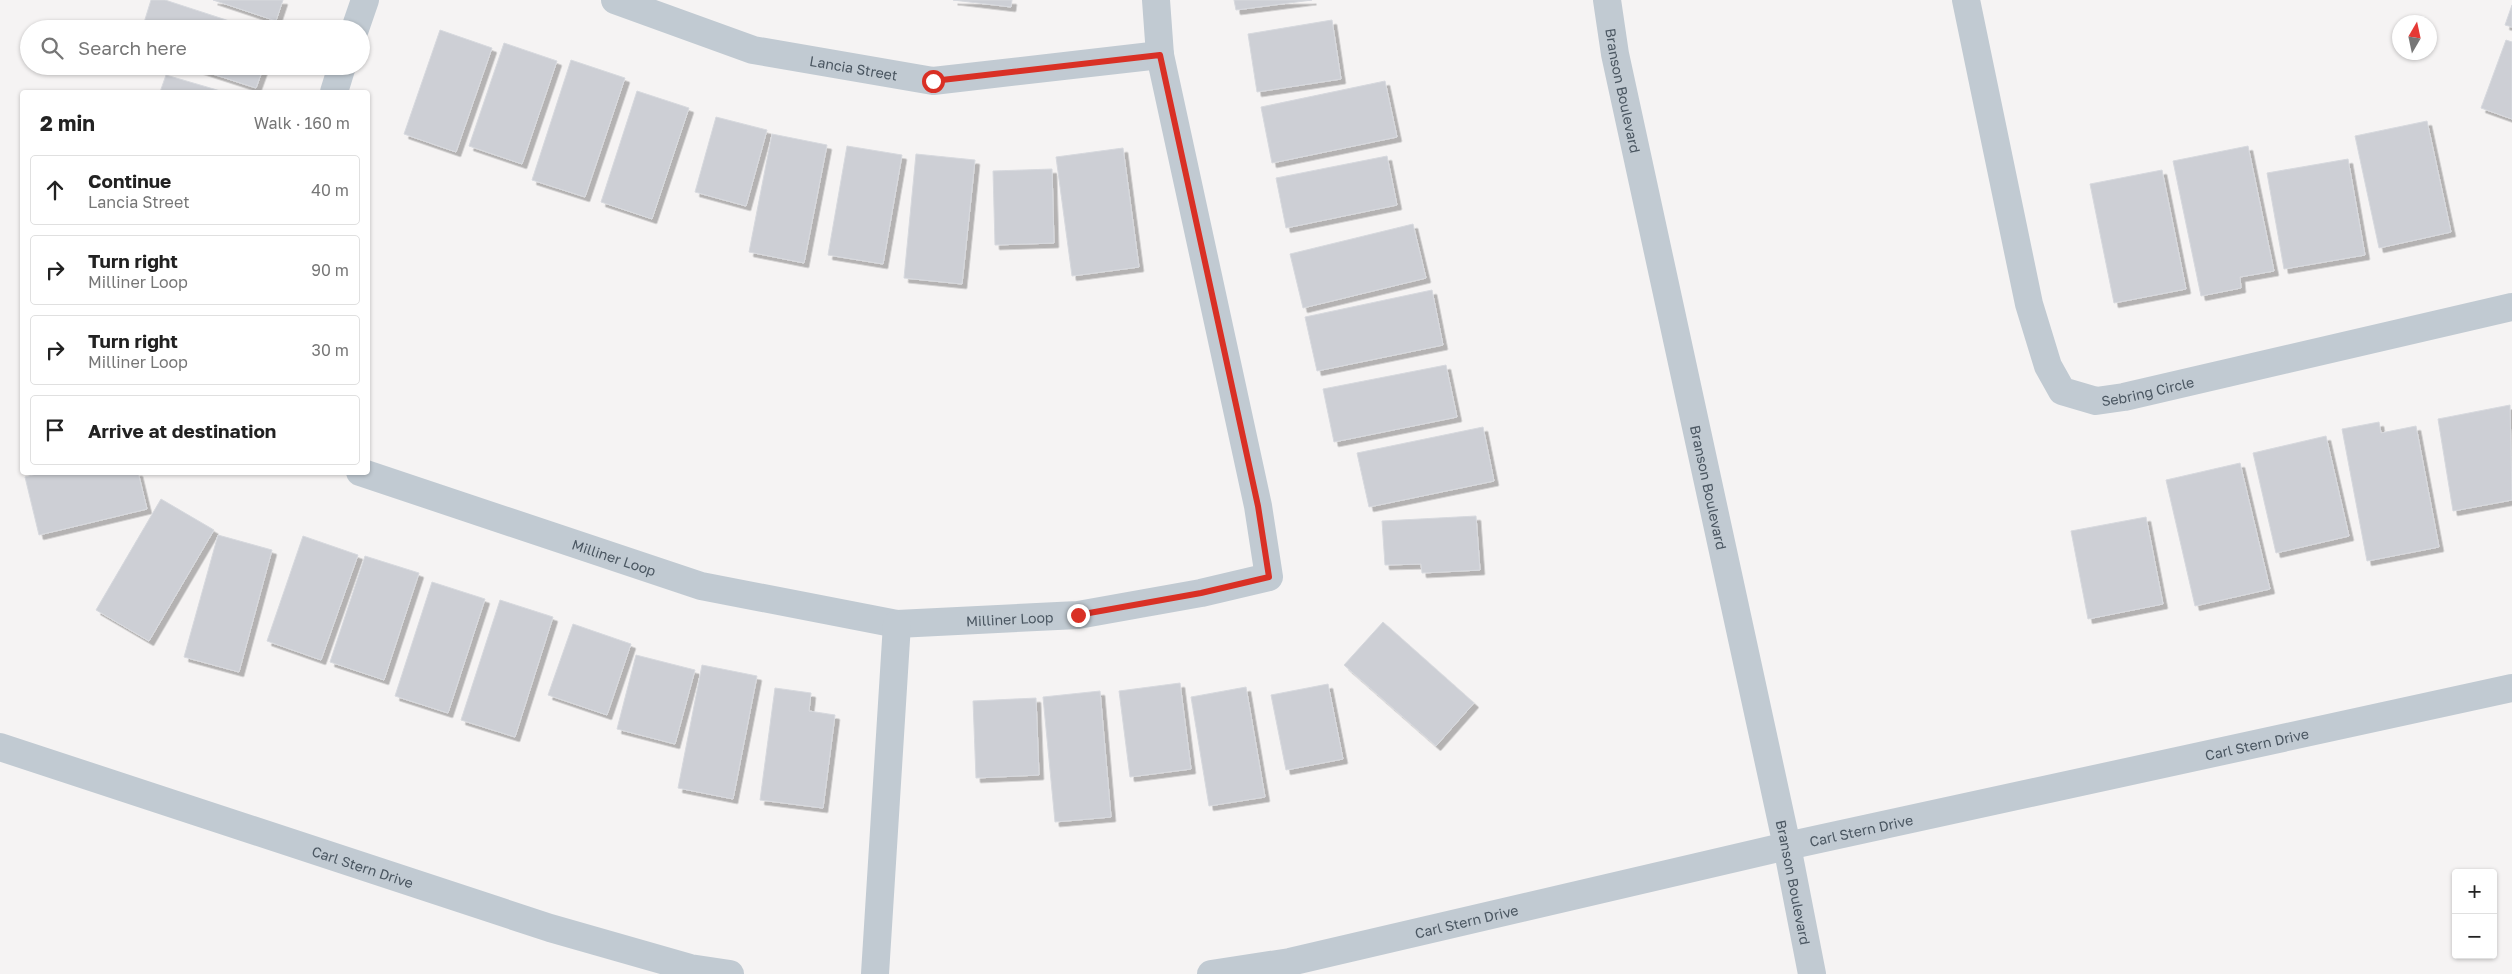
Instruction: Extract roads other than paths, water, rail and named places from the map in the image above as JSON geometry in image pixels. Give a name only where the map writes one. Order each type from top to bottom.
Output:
[{"type":"street","points":[[358,20],[365,0]]},
{"type":"street","name":"Lancia Street","points":[[615,0],[753,50],[933,81],[1160,55]]},
{"type":"street","name":"Milliner Loop","points":[[369,475],[701,586],[897,624],[1078,615],[1201,593],[1269,577],[1258,506],[1160,55],[1156,0]]},
{"type":"street","name":"Branson Boulevard","points":[[1608,0],[1617,64],[1787,846],[1812,974]]},
{"type":"street","name":"Sebring Circle","points":[[1966,0],[2029,304],[2048,366],[2062,391],[2096,400],[2124,396],[2512,307]]},
{"type":"street","points":[[335,90],[339,75]]},
{"type":"street","points":[[875,974],[897,624]]},
{"type":"street","name":"Carl Stern Drive","points":[[1211,974],[1290,962],[1787,846],[2512,688]]},
{"type":"street","name":"Carl Stern Drive","points":[[0,747],[550,928],[690,968],[730,974]]}]
